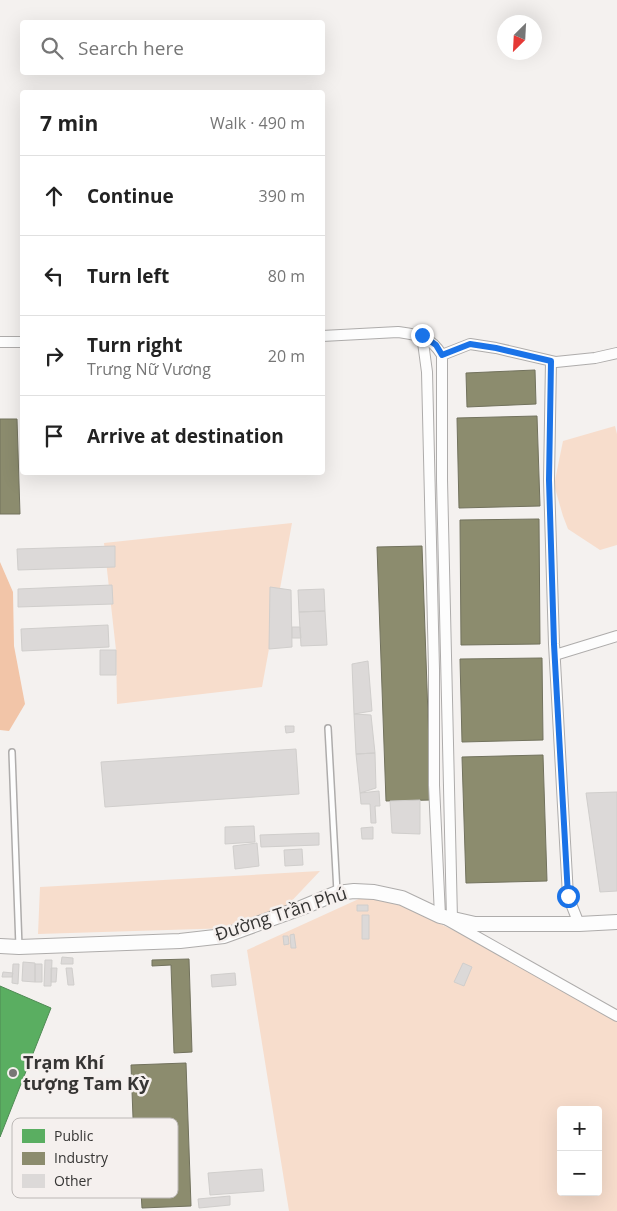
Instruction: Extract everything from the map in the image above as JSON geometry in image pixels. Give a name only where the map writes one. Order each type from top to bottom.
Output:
[{"type":"main road","name":"Đường Trần Phú","points":[[0,946],[19,947],[180,941],[224,936],[302,908],[337,893],[354,891],[374,892],[402,898],[446,918],[474,924],[617,922]]},
{"type":"street","points":[[325,336],[398,332],[422,335],[436,345],[442,355],[446,918]]},
{"type":"street","points":[[422,335],[426,372],[434,669],[434,785],[446,918]]},
{"type":"street","points":[[0,342],[20,342]]},
{"type":"street","points":[[442,355],[470,344],[551,361],[566,362],[617,353]]},
{"type":"street","points":[[551,361],[549,480],[555,655],[568,896],[580,924]]},
{"type":"street","points":[[555,655],[617,636]]},
{"type":"street","points":[[446,918],[617,1016]]},
{"type":"lane","points":[[328,728],[337,893]]},
{"type":"lane","points":[[12,752],[19,947]]},
{"type":"shaded area","points":[[615,426],[617,434],[617,545],[600,550],[568,529],[554,485],[563,441]]},
{"type":"shaded area","points":[[292,523],[262,687],[117,704],[116,650],[104,543]]},
{"type":"shaded area","points":[[0,562],[13,592],[14,646],[25,704],[9,731],[0,730]]},
{"type":"shaded area","points":[[320,871],[267,927],[38,934],[40,887]]},
{"type":"shaded area","points":[[374,892],[617,1009],[617,1211],[289,1211],[247,950]]},
{"type":"building: Public","name":"Trạm Khí tượng Tam Kỳ","points":[[0,986],[51,1008],[0,1137]]},
{"type":"building: Industry","points":[[535,370],[536,404],[467,407],[466,373]]},
{"type":"building: Industry","points":[[537,416],[540,506],[459,508],[457,418]]},
{"type":"building: Industry","points":[[0,419],[17,419],[20,514],[0,514]]},
{"type":"building: Industry","points":[[539,519],[540,644],[461,645],[460,520]]},
{"type":"building: Industry","points":[[422,546],[431,800],[386,801],[377,547]]},
{"type":"building: Industry","points":[[542,658],[543,740],[462,742],[460,659]]},
{"type":"building: Industry","points":[[543,755],[547,881],[466,883],[462,757]]},
{"type":"building: Industry","points":[[189,959],[192,1052],[174,1053],[171,965],[152,966],[152,960]]},
{"type":"building: Industry","points":[[186,1063],[191,1206],[142,1208],[141,1198],[178,1198],[178,1118],[133,1118],[131,1065]]},
{"type":"building: Other","points":[[115,546],[115,567],[18,570],[17,549]]},
{"type":"building: Other","points":[[112,585],[113,604],[18,607],[18,589]]},
{"type":"building: Other","points":[[270,587],[291,590],[292,647],[269,649]]},
{"type":"building: Other","points":[[324,589],[325,611],[299,612],[298,590]]},
{"type":"building: Other","points":[[325,611],[327,645],[301,646],[299,612]]},
{"type":"building: Other","points":[[108,625],[109,647],[22,651],[21,629]]},
{"type":"building: Other","points":[[292,627],[300,627],[301,638],[292,638]]},
{"type":"building: Other","points":[[100,650],[116,650],[116,675],[100,675]]},
{"type":"building: Other","points":[[368,661],[372,711],[354,714],[352,664]]},
{"type":"building: Other","points":[[354,714],[371,715],[375,753],[356,754]]},
{"type":"building: Other","points":[[285,726],[294,726],[294,732],[286,733]]},
{"type":"building: Other","points":[[296,749],[299,794],[105,807],[101,762]]},
{"type":"building: Other","points":[[375,753],[376,788],[360,793],[356,754]]},
{"type":"building: Other","points":[[379,791],[380,806],[375,806],[376,823],[371,823],[370,804],[361,804],[360,793]]},
{"type":"building: Other","points":[[617,792],[617,891],[600,892],[586,793]]},
{"type":"building: Other","points":[[420,800],[420,834],[392,833],[390,801]]},
{"type":"building: Other","points":[[254,826],[255,842],[225,844],[225,827]]},
{"type":"building: Other","points":[[373,827],[373,839],[362,839],[361,828]]},
{"type":"building: Other","points":[[319,833],[319,845],[261,847],[260,835]]},
{"type":"building: Other","points":[[257,843],[259,866],[235,869],[233,846]]},
{"type":"building: Other","points":[[302,849],[303,865],[285,866],[284,850]]},
{"type":"building: Other","points":[[357,905],[368,905],[368,911],[357,911]]},
{"type":"building: Other","points":[[362,915],[369,915],[369,939],[362,939]]},
{"type":"building: Other","points":[[294,934],[296,948],[291,948],[290,935]]},
{"type":"building: Other","points":[[283,936],[288,936],[289,944],[284,945]]},
{"type":"building: Other","points":[[62,957],[73,958],[73,964],[61,964]]},
{"type":"building: Other","points":[[45,960],[52,960],[51,986],[44,986]]},
{"type":"building: Other","points":[[23,962],[35,963],[35,982],[22,981]]},
{"type":"building: Other","points":[[463,963],[472,967],[464,986],[454,982]]},
{"type":"building: Other","points":[[13,964],[19,964],[18,984],[12,983]]},
{"type":"building: Other","points":[[35,964],[42,964],[42,982],[35,982]]},
{"type":"building: Other","points":[[51,968],[57,968],[56,982],[51,982]]},
{"type":"building: Other","points":[[66,968],[72,968],[74,985],[68,985]]},
{"type":"building: Other","points":[[3,972],[13,973],[12,977],[2,977]]},
{"type":"building: Other","points":[[235,973],[236,985],[212,987],[211,975]]},
{"type":"building: Other","points":[[262,1169],[264,1191],[210,1195],[208,1173]]},
{"type":"building: Other","points":[[230,1196],[230,1205],[199,1208],[198,1199]]},
{"type":"place","name":"Trạm Khí tượng Tam Kỳ","points":[[13,1073]]},
{"type":"route","points":[[422,335],[436,345],[442,355],[470,344],[551,361],[549,480],[554,644],[568,896]]}]
